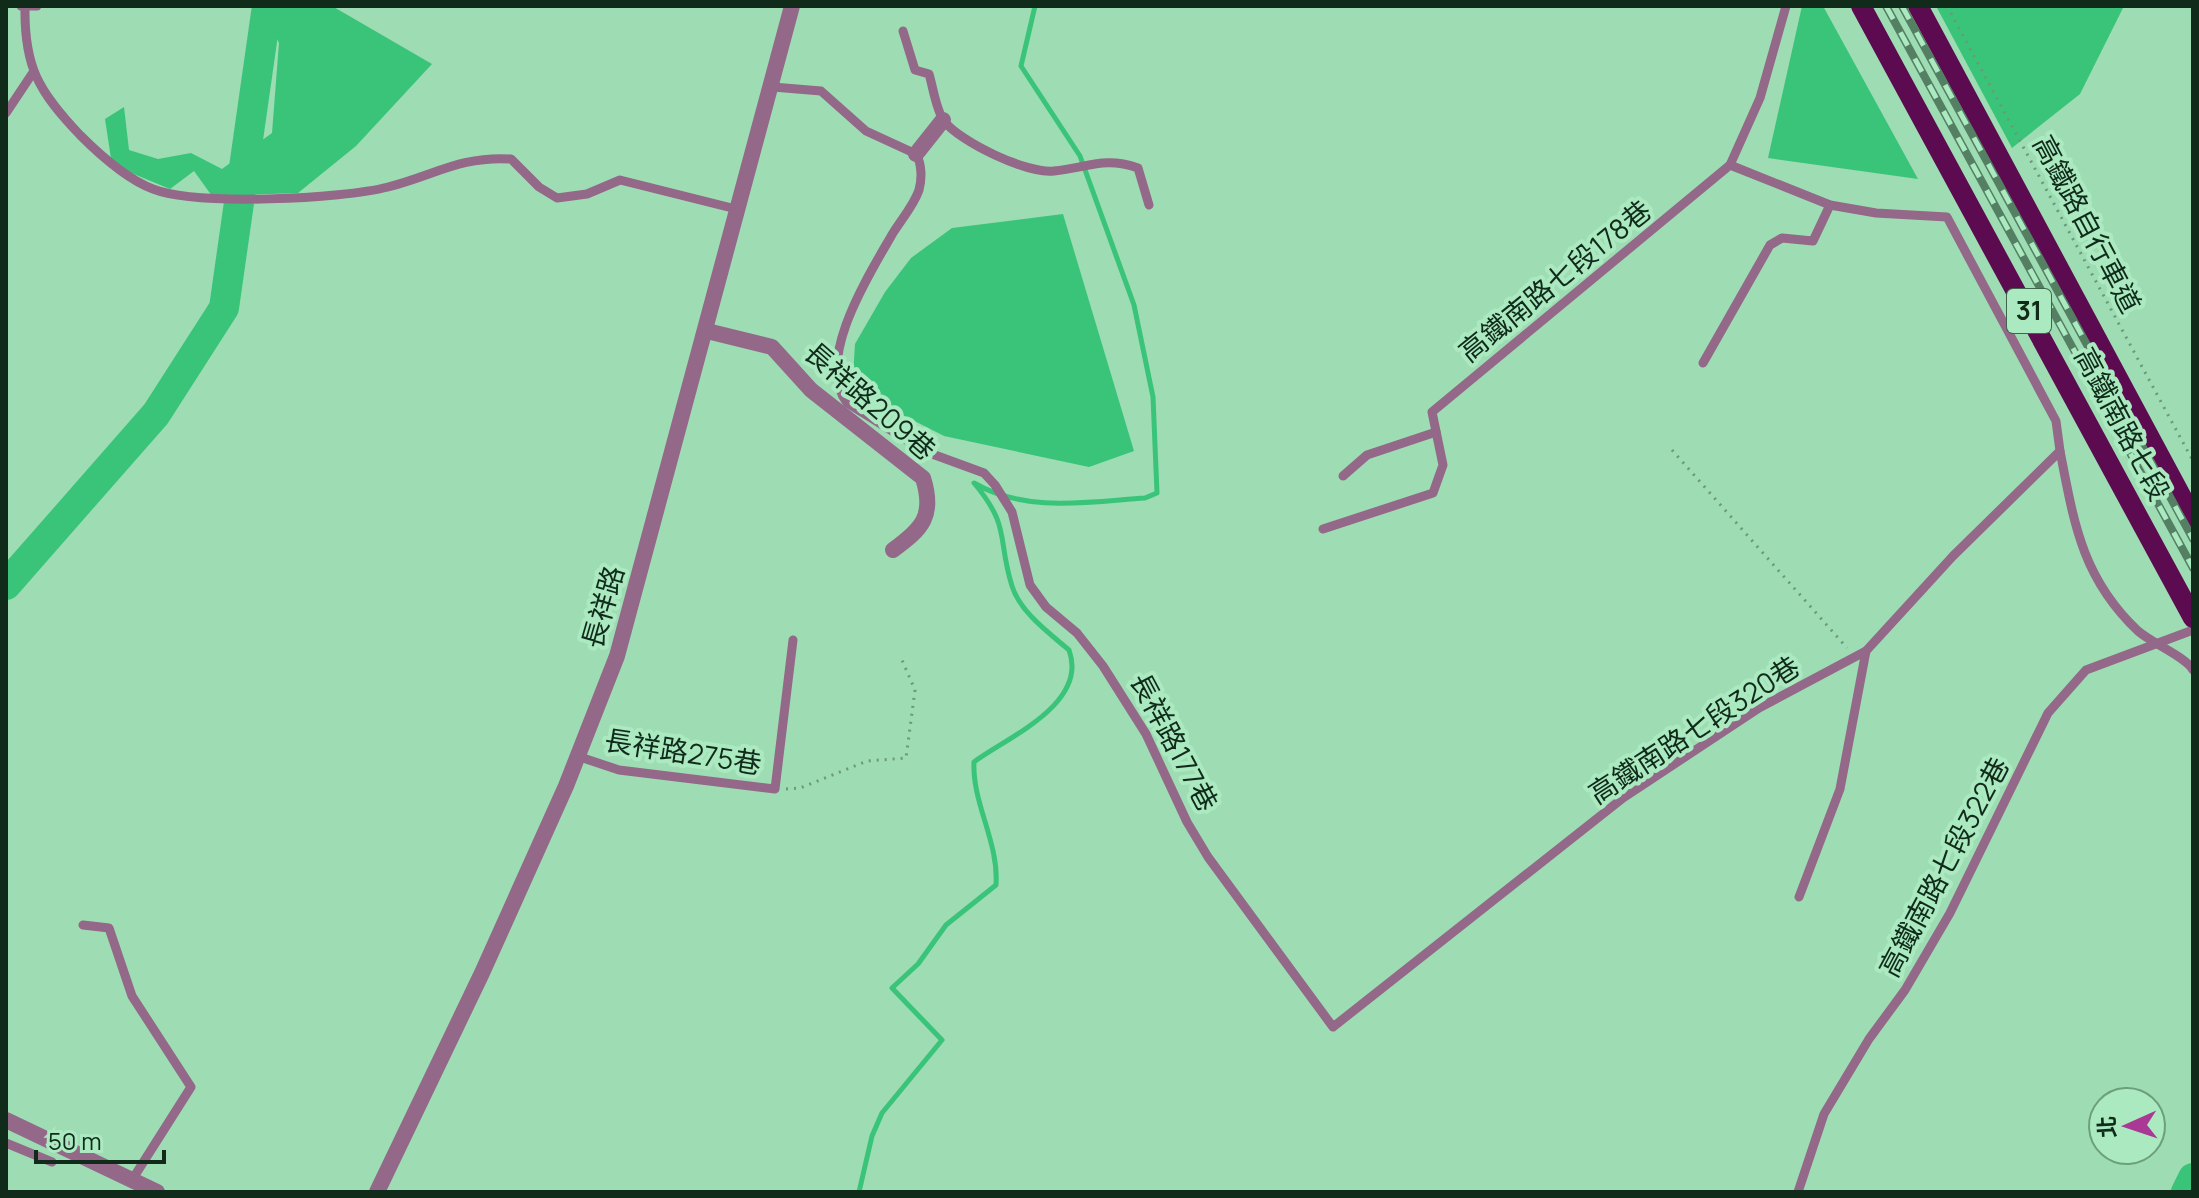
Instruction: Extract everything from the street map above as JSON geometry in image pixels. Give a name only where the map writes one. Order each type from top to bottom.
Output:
[{"type":"main road","name":"高鐵南路七段","points":[[1861,6],[2193,618]]},
{"type":"main road","name":"高鐵南路七段","points":[[1918,6],[2193,518]]},
{"type":"street","name":"長祥路","points":[[377,1192],[475,987],[577,756],[617,656],[740,210],[792,6]]},
{"type":"street","points":[[916,154],[943,120]]},
{"type":"street","name":"長祥路209巷","points":[[707,331],[772,347],[811,390],[923,478],[928,495],[926,514],[919,531],[893,550]]},
{"type":"street","points":[[6,1120],[157,1192]]},
{"type":"lane","points":[[37,6],[23,6],[24,37],[32,74],[68,122],[130,177],[153,189],[197,200],[386,188],[479,157],[511,159],[539,187],[557,198],[587,194],[620,180],[740,210]]},
{"type":"lane","name":"高鐵南路七段178巷","points":[[1323,529],[1433,493],[1443,465],[1432,412],[1730,165],[1760,98],[1786,6]]},
{"type":"lane","points":[[903,31],[915,70],[929,74],[943,120],[1017,167],[1032,171],[1050,172],[1107,160],[1138,168],[1149,205]]},
{"type":"lane","points":[[6,113],[32,74]]},
{"type":"lane","points":[[773,87],[821,91],[866,131],[916,154]]},
{"type":"lane","name":"長祥路177巷","points":[[916,154],[921,167],[919,191],[858,296],[837,358],[835,385],[847,403],[924,451],[984,473],[995,485],[1012,512],[1030,585],[1046,607],[1077,633],[1103,666],[1146,734],[1187,822],[1208,857],[1333,1027]]},
{"type":"lane","points":[[1730,165],[1830,205],[1876,213],[1947,217],[2056,421],[2076,537],[2093,572],[2135,628],[2156,646],[2189,661],[2193,670]]},
{"type":"lane","points":[[1703,363],[1770,245],[1782,238],[1813,241],[1830,205]]},
{"type":"lane","points":[[1343,476],[1367,455],[1436,432]]},
{"type":"lane","name":"高鐵南路七段320巷","points":[[1333,1027],[1623,798],[1759,708],[1866,651],[1953,556],[2060,451]]},
{"type":"lane","name":"高鐵南路七段322巷","points":[[1798,1192],[1824,1114],[1869,1039],[1905,990],[1950,913],[2048,713],[2086,670],[2132,650],[2156,646],[2193,630]]},
{"type":"lane","name":"長祥路275巷","points":[[577,756],[619,770],[775,789],[793,640]]},
{"type":"lane","points":[[1799,897],[1840,789],[1866,651]]},
{"type":"lane","points":[[83,925],[109,928],[132,996],[191,1087],[132,1180]]},
{"type":"lane","points":[[6,1143],[52,1162]]},
{"type":"path","name":"高鐵路自行車道","points":[[1947,6],[2193,461]]},
{"type":"path","points":[[1672,450],[1844,643],[1853,658]]},
{"type":"path","points":[[775,789],[800,788],[867,761],[906,758],[915,690],[902,660]]},
{"type":"shaded area","points":[[261,6],[332,6],[432,64],[356,146],[298,193],[212,196],[194,171],[170,189],[112,165],[105,119],[124,107],[129,150],[158,159],[191,153],[222,169],[272,133],[279,43]]},
{"type":"shaded area","points":[[1802,6],[1823,6],[1918,179],[1768,158]]},
{"type":"shaded area","points":[[1936,6],[2124,6],[2080,94],[2012,148]]},
{"type":"shaded area","points":[[1063,214],[1134,451],[1089,467],[944,436],[887,407],[853,376],[855,344],[885,292],[911,258],[952,228]]},
{"type":"waterway","points":[[6,585],[156,414],[224,308],[267,6]]},
{"type":"waterway","points":[[859,1192],[872,1136],[882,1113],[942,1040],[892,988],[918,964],[946,925],[996,885],[994,853],[977,792],[974,762],[1023,730],[1056,703],[1067,687],[1072,669],[1069,650],[1036,621],[1016,596],[998,522],[974,483],[1014,499],[1036,502],[1079,503],[1145,498],[1157,493],[1153,397],[1134,305],[1080,156],[1021,66],[1035,6]]},
{"type":"waterway","points":[[2186,1192],[2193,1178]]},
{"type":"railway","points":[[1886,6],[2193,568]]},
{"type":"railway","points":[[1902,6],[2193,539]]}]
